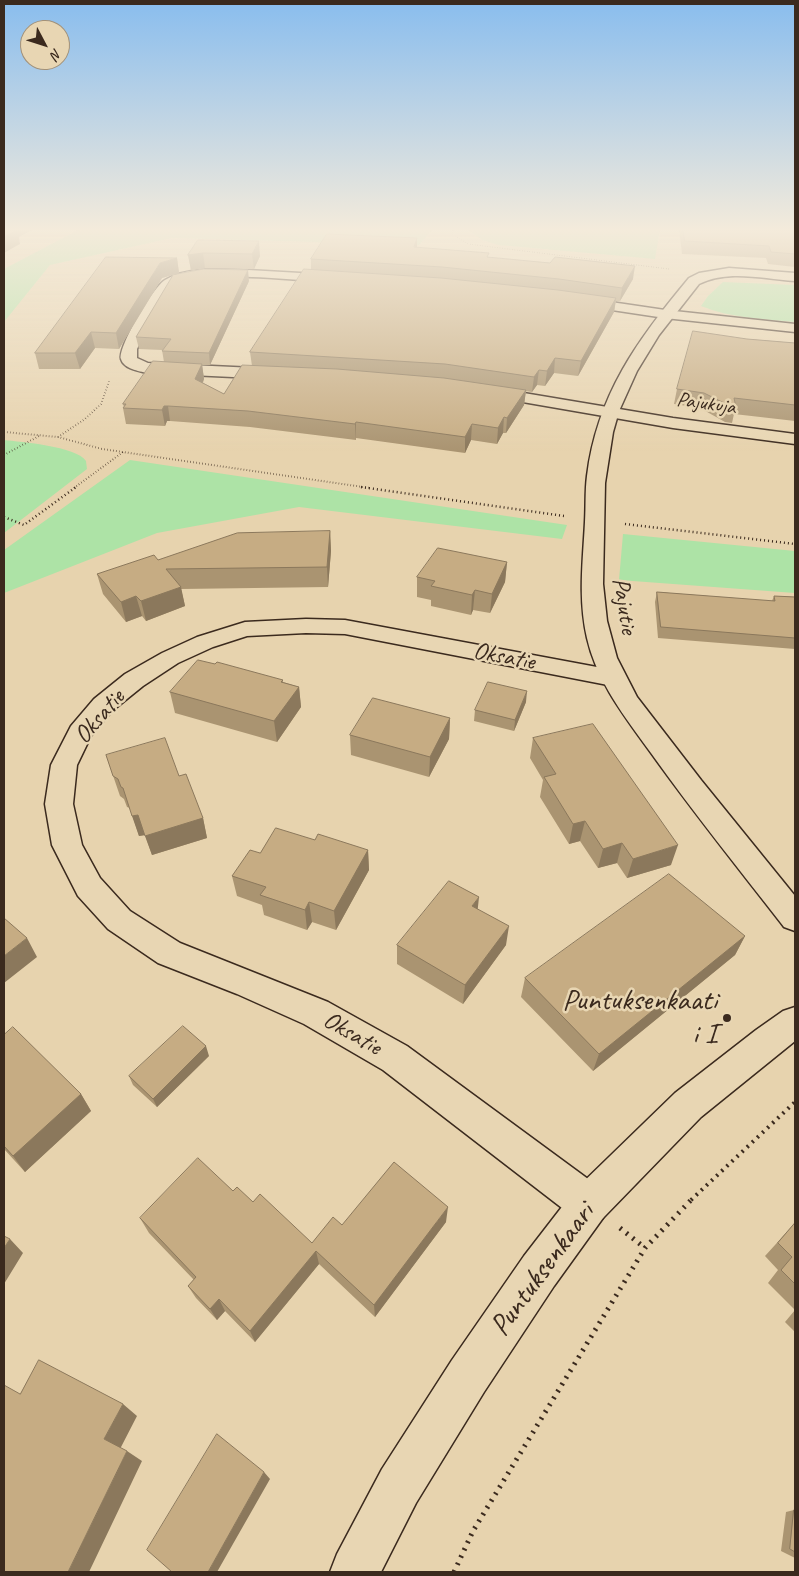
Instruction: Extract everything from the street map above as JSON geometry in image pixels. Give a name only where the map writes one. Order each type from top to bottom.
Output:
[{"type":"street","points":[[155,304],[129,349],[129,359],[136,365],[161,370],[288,375]]},
{"type":"street","points":[[592,304],[666,314],[795,328]]},
{"type":"street","name":"Pajutie","points":[[675,304],[646,342],[622,385],[610,412],[604,433],[596,480],[591,602],[601,644],[613,678],[671,762],[795,918]]},
{"type":"street","name":"Pajukuja","points":[[473,390],[673,423],[795,439]]},
{"type":"street","name":"Oksatie","points":[[589,1204],[395,1058],[316,1013],[249,984],[169,953],[119,920],[89,887],[67,845],[59,804],[64,765],[80,732],[103,705],[134,680],[170,658],[205,642],[245,629],[306,626],[345,627],[613,678]]},
{"type":"street","name":"Puntuksenkaari","points":[[355,1572],[399,1486],[468,1376],[539,1271],[589,1204],[688,1105],[768,1041],[795,1022]]},
{"type":"path","points":[[58,437],[85,419],[101,404],[113,371],[136,365]]},
{"type":"path","points":[[4,432],[58,437],[102,449],[417,496],[740,539],[795,544]]},
{"type":"path","points":[[4,455],[39,436]]},
{"type":"path","points":[[4,517],[24,525],[123,452]]},
{"type":"path","points":[[454,1572],[473,1530],[645,1248],[702,1188],[795,1102]]},
{"type":"green space","points":[[4,304],[19,304],[4,322]]},
{"type":"green space","points":[[703,304],[795,304],[795,322],[735,316],[701,306]]},
{"type":"green space","points":[[4,440],[60,448],[80,456],[86,461],[87,469],[4,533]]},
{"type":"green space","points":[[130,460],[567,525],[562,539],[299,507],[157,533],[4,593],[4,550]]},
{"type":"green space","points":[[623,534],[795,551],[795,593],[619,580]]},
{"type":"building","points":[[72,304],[135,304],[116,333],[91,332],[75,353],[35,353]]},
{"type":"building","points":[[156,304],[232,304],[209,353],[162,351],[171,339],[136,337]]},
{"type":"building","points":[[282,304],[613,304],[581,361],[555,358],[547,371],[539,370],[534,377],[445,364],[250,352]]},
{"type":"building","points":[[693,331],[747,339],[795,343],[795,405],[734,398],[736,407],[704,393],[677,389]]},
{"type":"building","points":[[153,361],[202,364],[195,379],[224,394],[242,365],[337,369],[444,378],[526,390],[507,418],[504,417],[498,428],[472,424],[465,437],[356,422],[355,424],[248,411],[168,406],[164,406],[162,410],[123,408],[126,404],[123,404]]},
{"type":"building","points":[[330,531],[327,567],[166,569],[181,587],[141,601],[136,596],[121,602],[97,574],[154,555],[158,560],[237,533]]},
{"type":"building","points":[[438,548],[507,562],[492,594],[475,590],[472,595],[431,586],[435,581],[417,577]]},
{"type":"building","points":[[657,592],[775,601],[774,596],[795,597],[795,638],[661,627]]},
{"type":"building","points":[[198,660],[215,664],[217,662],[283,680],[281,682],[299,687],[274,721],[170,692]]},
{"type":"building","points":[[488,682],[527,691],[515,720],[475,710]]},
{"type":"building","points":[[373,698],[450,718],[430,757],[350,735]]},
{"type":"building","points":[[593,724],[678,845],[633,859],[622,843],[603,849],[585,821],[573,824],[544,777],[556,774],[533,738]]},
{"type":"building","points":[[165,738],[179,776],[186,774],[203,818],[145,836],[138,815],[132,816],[123,788],[118,779],[113,776],[106,755]]},
{"type":"building","points":[[276,828],[315,840],[318,834],[368,850],[334,911],[309,902],[305,910],[260,895],[266,887],[232,876],[250,850],[260,853]]},
{"type":"building","points":[[669,874],[745,936],[599,1054],[525,978]]},
{"type":"building","points":[[449,881],[479,897],[472,906],[509,926],[465,985],[397,945]]},
{"type":"building","points":[[4,918],[27,938],[4,956]]},
{"type":"building","points":[[183,1026],[206,1046],[153,1099],[129,1076]]},
{"type":"building","points":[[13,1027],[81,1094],[13,1156],[4,1146],[4,1035]]},
{"type":"building","points":[[198,1158],[233,1191],[237,1187],[253,1202],[260,1194],[312,1243],[333,1217],[342,1225],[394,1162],[448,1207],[374,1305],[316,1251],[250,1331],[219,1299],[210,1309],[188,1286],[196,1277],[140,1218]]},
{"type":"building","points":[[795,1223],[795,1284],[781,1270],[792,1257],[778,1243]]},
{"type":"building","points":[[4,1236],[10,1239],[4,1248]]},
{"type":"building","points":[[39,1360],[123,1404],[104,1439],[127,1451],[68,1572],[4,1572],[4,1385],[20,1394]]},
{"type":"building","points":[[217,1434],[264,1472],[208,1572],[172,1572],[147,1550]]},
{"type":"building","points":[[795,1510],[795,1552],[790,1549]]},
{"type":"place","name":"Puntuksenkaati i I","points":[[727,1018]]}]
